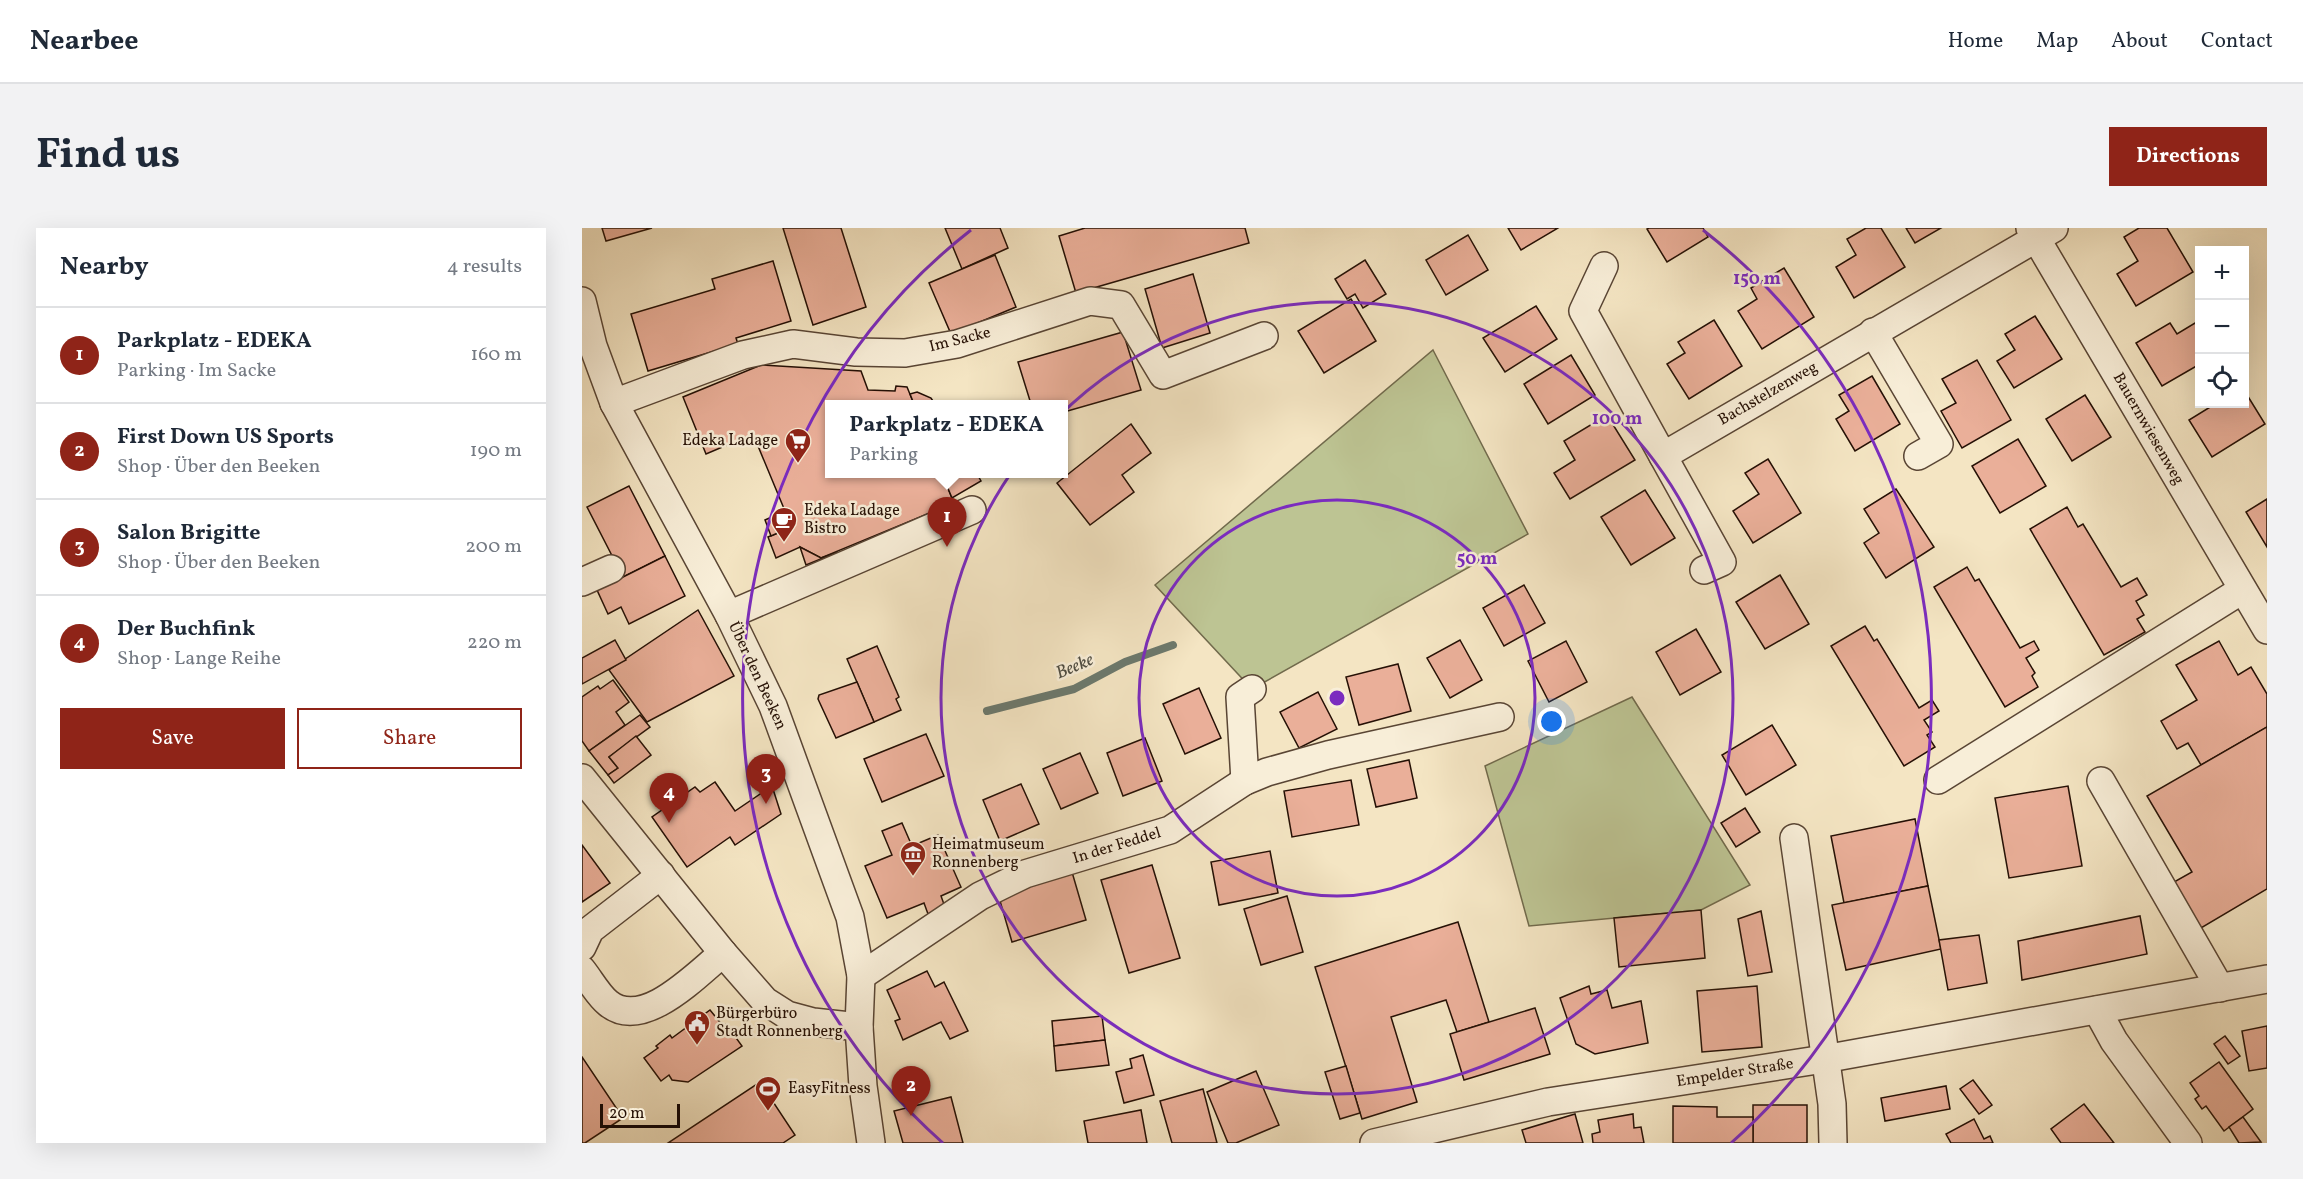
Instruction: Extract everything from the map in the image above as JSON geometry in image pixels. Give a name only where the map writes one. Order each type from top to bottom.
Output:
[{"type":"street","name":"Bachstelzenweg","points":[[1663,456],[2041,232]]},
{"type":"street","name":"Bauernwiesenweg","points":[[2041,232],[2242,590],[2266,624]]},
{"type":"street","points":[[1604,266],[1583,311],[1722,562],[1704,570]]},
{"type":"street","name":"Über den Beeken","points":[[582,301],[593,346],[614,404],[729,615],[773,706],[850,917],[861,976],[859,1026],[863,1086],[871,1143]]},
{"type":"street","name":"Im Sacke","points":[[614,404],[743,356],[783,347],[793,345],[856,352],[905,352],[957,344],[1090,301],[1120,305],[1163,375],[1264,336]]},
{"type":"street","points":[[1873,332],[1939,444],[1918,456]]},
{"type":"street","points":[[729,615],[972,510]]},
{"type":"street","points":[[582,582],[611,569]]},
{"type":"street","points":[[1938,780],[2242,590]]},
{"type":"street","points":[[1245,781],[1240,697],[1252,689]]},
{"type":"street","name":"In der Feddel","points":[[861,976],[989,892],[1025,874],[1170,830],[1245,781],[1267,772],[1328,754],[1500,717]]},
{"type":"street","points":[[582,778],[723,953],[765,1001],[787,1015],[813,1022],[859,1026]]},
{"type":"street","points":[[2101,781],[2220,988]]},
{"type":"street","points":[[1794,838],[1832,1104],[1833,1143]]},
{"type":"street","points":[[582,947],[590,930],[661,875]]},
{"type":"street","points":[[582,970],[608,1004],[630,1013],[651,1009],[723,953]]},
{"type":"street","name":"Empelder Straße","points":[[1374,1143],[1548,1102],[1824,1059],[2267,979]]},
{"type":"street","points":[[2097,1010],[2114,1041],[2188,1143]]},
{"type":"green space","points":[[1433,350],[1528,534],[1252,689],[1155,585]]},
{"type":"green space","points":[[1632,697],[1750,885],[1701,910],[1529,926],[1485,766]]},
{"type":"building","points":[[602,228],[652,228],[606,241]]},
{"type":"building","points":[[783,228],[841,228],[866,307],[813,325]]},
{"type":"building","points":[[945,228],[1000,228],[1008,248],[962,269]]},
{"type":"building","points":[[1085,228],[1245,228],[1249,243],[1076,293],[1059,236]]},
{"type":"building","points":[[1508,228],[1558,228],[1521,250]]},
{"type":"building","points":[[1703,228],[1708,237],[1667,262],[1647,229]]},
{"type":"building","points":[[1866,228],[1881,228],[1905,267],[1854,298],[1836,267],[1856,255],[1847,239]]},
{"type":"building","points":[[1906,228],[1941,228],[1915,243]]},
{"type":"building","points":[[2139,228],[2167,228],[2193,272],[2136,306],[2117,274],[2138,261],[2124,237]]},
{"type":"building","points":[[1468,235],[1488,270],[1446,295],[1426,260]]},
{"type":"building","points":[[995,255],[1016,307],[951,334],[929,283]]},
{"type":"building","points":[[1365,260],[1386,294],[1363,308],[1355,294],[1347,299],[1335,279]]},
{"type":"building","points":[[773,261],[791,321],[736,338],[738,344],[648,371],[631,314],[715,289],[712,279]]},
{"type":"building","points":[[1784,268],[1814,317],[1762,349],[1738,311],[1757,299],[1751,288]]},
{"type":"building","points":[[1193,274],[1210,333],[1162,348],[1145,289]]},
{"type":"building","points":[[1351,299],[1376,341],[1324,373],[1298,331]]},
{"type":"building","points":[[1536,306],[1557,339],[1505,372],[1483,338]]},
{"type":"building","points":[[2035,316],[2062,359],[2014,388],[1997,361],[2015,350],[2005,334]]},
{"type":"building","points":[[1714,320],[1742,366],[1689,399],[1667,364],[1685,353],[1678,342]]},
{"type":"building","points":[[2170,323],[2177,334],[2195,323],[2195,367],[2162,386],[2136,343]]},
{"type":"building","points":[[1123,332],[1141,390],[1068,411],[1068,400],[1030,400],[1018,362]]},
{"type":"building","points":[[1571,355],[1595,395],[1548,424],[1524,384]]},
{"type":"building","points":[[1977,360],[2011,420],[1962,448],[1941,411],[1956,403],[1942,379]]},
{"type":"building","name":"Edeka Ladage","points":[[761,365],[861,371],[868,390],[895,391],[896,386],[907,387],[912,400],[825,400],[825,478],[944,478],[954,503],[821,558],[800,547],[776,558],[768,537],[780,532],[774,516],[785,511],[753,434],[706,454],[683,397]]},
{"type":"building","points":[[1872,376],[1900,424],[1855,451],[1836,419],[1849,411],[1839,395]]},
{"type":"building","points":[[917,392],[932,400],[912,400],[910,394]]},
{"type":"building","points":[[2085,395],[2111,437],[2072,461],[2046,419]]},
{"type":"building","points":[[2249,398],[2265,424],[2212,457],[2189,420],[2208,408],[2249,408]]},
{"type":"building","points":[[1607,415],[1635,460],[1570,499],[1554,473],[1575,460],[1564,441]]},
{"type":"building","points":[[1131,424],[1151,453],[1122,475],[1134,492],[1090,525],[1057,483],[1063,478],[1068,478],[1068,474]]},
{"type":"building","points":[[2018,439],[2046,486],[2000,513],[1972,466]]},
{"type":"building","points":[[1768,459],[1801,513],[1753,543],[1733,511],[1759,494],[1745,473]]},
{"type":"building","points":[[944,478],[979,478],[981,481],[952,498]]},
{"type":"building","points":[[629,486],[665,556],[623,577],[587,507]]},
{"type":"building","points":[[1896,489],[1934,547],[1886,578],[1864,543],[1879,533],[1864,509]]},
{"type":"building","points":[[1645,490],[1675,538],[1631,565],[1601,517]]},
{"type":"building","points":[[2267,499],[2267,547],[2246,512]]},
{"type":"building","points":[[2067,507],[2078,527],[2083,524],[2121,587],[2137,578],[2147,595],[2136,601],[2144,615],[2137,619],[2145,632],[2104,655],[2030,529]]},
{"type":"building","points":[[774,516],[780,532],[771,536],[765,520]]},
{"type":"building","points":[[800,547],[821,558],[838,552],[806,565]]},
{"type":"building","points":[[665,556],[685,596],[629,624],[621,607],[608,614],[597,590]]},
{"type":"building","points":[[1967,567],[1975,581],[1979,579],[2020,648],[2034,641],[2039,650],[2026,658],[2035,673],[2032,676],[2038,687],[2005,707],[1934,587]]},
{"type":"building","points":[[1780,575],[1809,624],[1765,649],[1736,602]]},
{"type":"building","points":[[1524,585],[1545,623],[1504,646],[1483,608]]},
{"type":"building","points":[[698,610],[734,676],[647,722],[609,670]]},
{"type":"building","points":[[1865,626],[1874,641],[1877,639],[1919,708],[1932,700],[1939,711],[1924,720],[1932,732],[1927,735],[1935,747],[1904,766],[1831,646]]},
{"type":"building","points":[[1696,629],[1721,672],[1680,695],[1656,652]]},
{"type":"building","points":[[615,640],[626,660],[582,684],[582,658]]},
{"type":"building","points":[[1460,640],[1482,680],[1450,698],[1427,658]]},
{"type":"building","points":[[1566,641],[1587,682],[1549,702],[1528,661]]},
{"type":"building","points":[[2219,641],[2238,675],[2251,667],[2267,694],[2267,727],[2201,765],[2188,743],[2177,749],[2161,721],[2197,700],[2176,665]]},
{"type":"building","points":[[877,646],[899,697],[896,699],[901,710],[874,722],[847,659]]},
{"type":"building","points":[[1398,664],[1411,711],[1359,725],[1346,677]]},
{"type":"building","points":[[613,680],[629,702],[616,712],[625,725],[589,751],[582,741],[582,697],[598,686],[600,689]]},
{"type":"building","points":[[857,682],[874,722],[836,738],[818,699],[819,695]]},
{"type":"building","points":[[1199,688],[1221,738],[1185,754],[1163,704]]},
{"type":"building","points":[[1318,692],[1337,729],[1299,748],[1280,712]]},
{"type":"building","points":[[640,715],[650,727],[609,757],[618,768],[608,775],[589,751]]},
{"type":"building","points":[[1772,725],[1796,765],[1746,795],[1722,755]]},
{"type":"building","points":[[2267,727],[2267,889],[2201,928],[2174,882],[2192,872],[2147,796]]},
{"type":"building","points":[[926,734],[944,776],[882,802],[864,759]]},
{"type":"building","points":[[636,736],[651,755],[614,783],[608,775],[618,768],[609,757]]},
{"type":"building","points":[[1145,738],[1162,781],[1123,796],[1107,753]]},
{"type":"building","points":[[1080,753],[1098,793],[1061,809],[1043,769]]},
{"type":"building","points":[[1409,760],[1417,798],[1376,807],[1367,769]]},
{"type":"building","points":[[1351,780],[1359,825],[1292,837],[1284,791]]},
{"type":"building","points":[[715,782],[735,811],[772,786],[781,814],[735,845],[730,837],[687,867],[652,817],[695,787],[700,792]]},
{"type":"building","points":[[1021,784],[1039,824],[1000,841],[983,800]]},
{"type":"building","points":[[2068,786],[2082,866],[2009,878],[1995,798]]},
{"type":"building","points":[[1745,808],[1760,832],[1736,847],[1721,823]]},
{"type":"building","points":[[1915,819],[1928,886],[1844,903],[1831,836]]},
{"type":"building","name":"Heimatmuseum Ronnenberg","points":[[902,823],[912,846],[938,835],[961,887],[941,896],[945,907],[928,914],[924,903],[887,918],[865,866],[892,855],[882,831]]},
{"type":"building","points":[[582,845],[610,883],[582,902]]},
{"type":"building","points":[[1270,851],[1278,893],[1219,905],[1211,862]]},
{"type":"building","points":[[1152,865],[1180,958],[1129,973],[1101,880]]},
{"type":"building","points":[[1072,872],[1086,920],[1012,942],[998,894]]},
{"type":"building","points":[[1928,886],[1941,949],[1846,970],[1832,905]]},
{"type":"building","points":[[1287,896],[1303,952],[1261,965],[1244,909]]},
{"type":"building","points":[[1701,910],[1705,958],[1619,967],[1614,918]]},
{"type":"building","points":[[1761,911],[1772,972],[1748,976],[1738,919]]},
{"type":"building","points":[[2140,916],[2147,954],[2022,980],[2018,941]]},
{"type":"building","points":[[1458,922],[1489,1022],[1457,1032],[1446,1000],[1391,1017],[1417,1102],[1362,1119],[1315,967]]},
{"type":"building","points":[[1979,935],[1987,983],[1948,990],[1939,940]]},
{"type":"building","points":[[927,971],[935,987],[944,982],[968,1031],[950,1039],[941,1022],[903,1040],[895,1021],[900,1019],[887,990]]},
{"type":"building","points":[[1589,986],[1591,994],[1607,990],[1612,1008],[1641,1001],[1648,1043],[1595,1054],[1576,1044],[1560,998]]},
{"type":"building","points":[[1757,986],[1762,1047],[1702,1052],[1697,991]]},
{"type":"building","points":[[1535,1008],[1550,1054],[1464,1080],[1450,1034]]},
{"type":"building","points":[[710,1010],[723,1026],[726,1024],[742,1046],[688,1082],[672,1080],[669,1075],[661,1081],[644,1058],[670,1035],[672,1038]]},
{"type":"building","points":[[1102,1016],[1105,1040],[1054,1046],[1052,1021]]},
{"type":"building","points":[[2267,1026],[2267,1068],[2249,1071],[2242,1031]]},
{"type":"building","points":[[2225,1036],[2240,1056],[2228,1064],[2214,1044]]},
{"type":"building","points":[[1105,1040],[1109,1065],[1056,1071],[1054,1046]]},
{"type":"building","points":[[1143,1055],[1154,1095],[1124,1103],[1116,1072],[1132,1068],[1130,1059]]},
{"type":"building","points":[[582,1057],[623,1118],[585,1143],[582,1143]]},
{"type":"building","points":[[2219,1062],[2253,1109],[2224,1131],[2206,1106],[2202,1109],[2195,1099],[2199,1096],[2190,1083]]},
{"type":"building","points":[[1346,1066],[1360,1113],[1340,1119],[1325,1072]]},
{"type":"building","points":[[1256,1071],[1279,1125],[1236,1143],[1228,1143],[1207,1092]]},
{"type":"building","points":[[1973,1080],[1992,1105],[1979,1114],[1960,1089]]},
{"type":"building","points":[[760,1082],[795,1135],[783,1143],[668,1143]]},
{"type":"building","points":[[1946,1086],[1950,1109],[1885,1121],[1881,1098]]},
{"type":"building","points":[[1203,1089],[1217,1143],[1172,1143],[1160,1101]]},
{"type":"building","points":[[951,1097],[963,1143],[903,1143],[894,1111]]},
{"type":"building","points":[[2084,1104],[2114,1143],[2061,1143],[2051,1129]]},
{"type":"building","points":[[1753,1105],[1807,1105],[1807,1143],[1753,1143]]},
{"type":"building","points":[[1673,1106],[1717,1107],[1717,1117],[1753,1117],[1753,1143],[1673,1143]]},
{"type":"building","points":[[1141,1110],[1147,1143],[1088,1143],[1084,1121]]},
{"type":"building","points":[[1575,1114],[1583,1143],[1526,1143],[1522,1130]]},
{"type":"building","points":[[1633,1114],[1634,1128],[1641,1127],[1644,1143],[1593,1143],[1592,1134],[1600,1132],[1598,1120]]},
{"type":"building","points":[[2243,1117],[2261,1142],[2239,1143],[2229,1127]]},
{"type":"building","points":[[1974,1119],[1984,1139],[1990,1136],[1993,1143],[1951,1143],[1946,1134]]},
{"type":"waterway","name":"Beeke","points":[[987,711],[1074,689],[1125,662],[1173,645]]},
{"type":"place","name":"Edeka Ladage","points":[[798,464]]},
{"type":"place","name":"Edeka Ladage Bistro","points":[[784,543]]},
{"type":"place","name":"Parkplatz - EDEKA","points":[[947,547]]},
{"type":"place","name":"Salon Brigitte","points":[[766,804]]},
{"type":"place","name":"Der Buchfink","points":[[669,823]]},
{"type":"place","name":"Heimatmuseum Ronnenberg","points":[[913,877]]},
{"type":"place","name":"Bürgerbüro Stadt Ronnenberg","points":[[697,1046]]},
{"type":"place","name":"EasyFitness","points":[[768,1112]]},
{"type":"place","name":"First Down US Sports","points":[[911,1116]]}]
